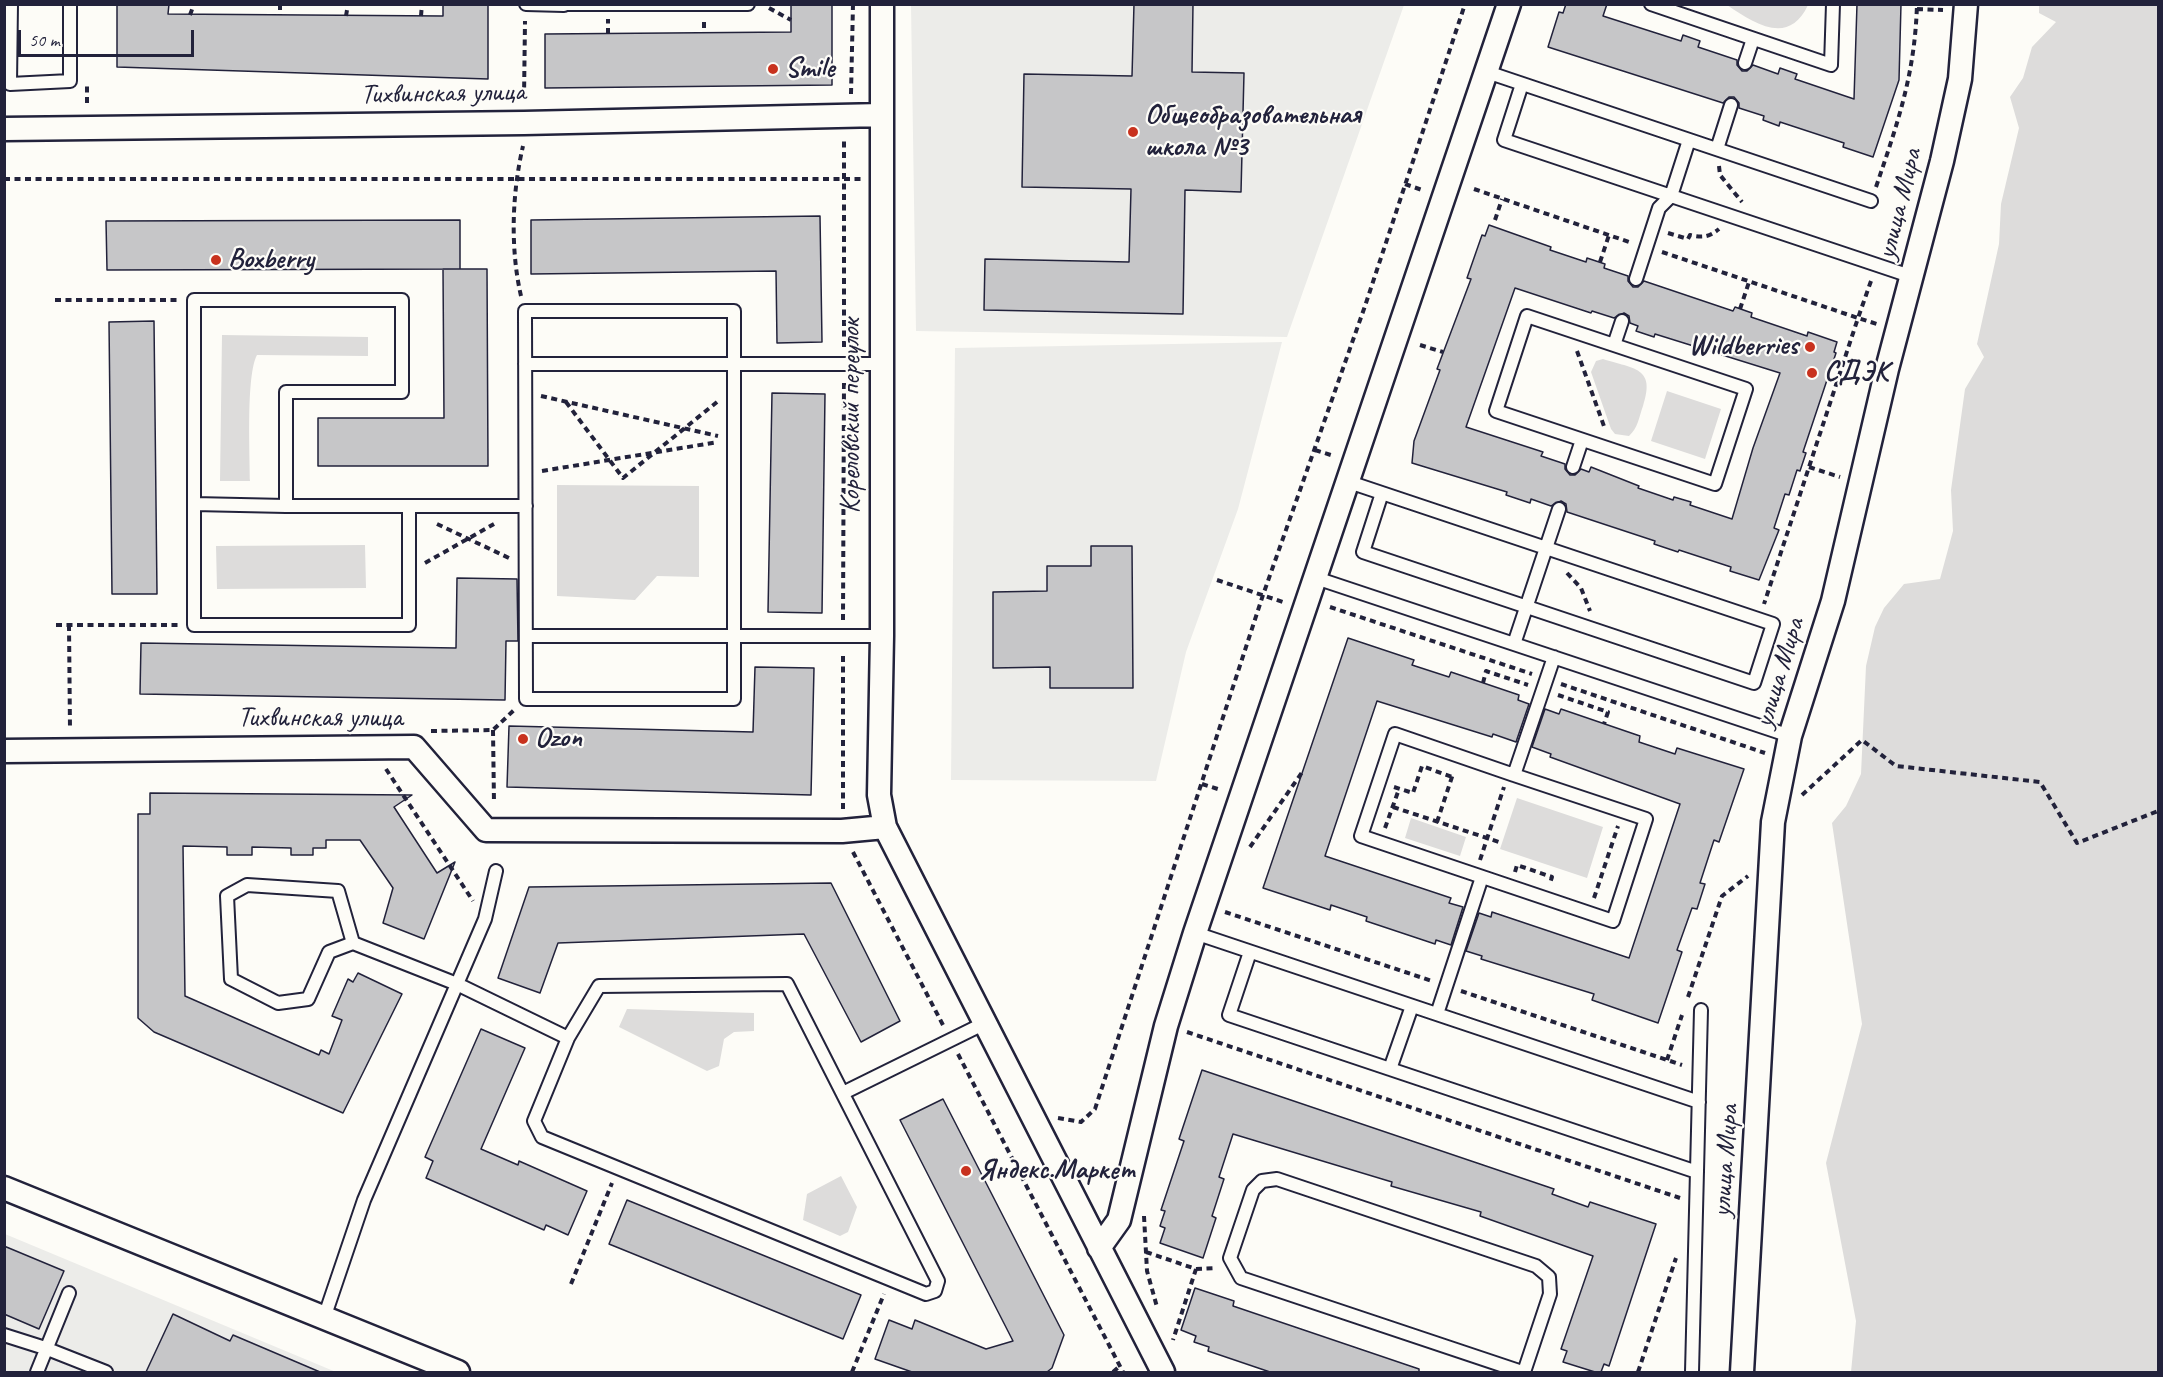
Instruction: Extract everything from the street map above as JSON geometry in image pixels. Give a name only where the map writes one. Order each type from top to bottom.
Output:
[{"type":"street","name":"Кореловский переулок","points":[[882,4],[882,636],[879,795],[885,827],[1163,1372]]},
{"type":"street","points":[[1100,1248],[1119,1220],[1166,1026],[1195,933],[1509,4]]},
{"type":"street","name":"улица Мира","points":[[1742,1372],[1773,822],[1790,736],[1833,601],[1887,369],[1913,277],[1960,79],[1966,4]]},
{"type":"street","name":"Тихвинская улица","points":[[4,129],[524,123],[844,116],[882,104]]},
{"type":"street","name":"Тихвинская улица","points":[[4,751],[414,747],[486,830],[852,831],[885,827]]},
{"type":"street","points":[[4,1188],[458,1372]]},
{"type":"lane","points":[[11,4],[10,84],[70,81],[70,4]]},
{"type":"lane","points":[[526,5],[748,4]]},
{"type":"lane","points":[[1651,4],[1831,65],[1833,4]]},
{"type":"lane","points":[[1745,63],[1753,39]]},
{"type":"lane","points":[[1487,72],[1871,201]]},
{"type":"lane","points":[[1522,84],[1504,140],[1913,277]]},
{"type":"lane","points":[[1720,150],[1731,105]]},
{"type":"lane","points":[[1636,279],[1659,208],[1671,196],[1689,140]]},
{"type":"lane","points":[[286,506],[286,392],[402,392],[402,300],[194,300],[194,625],[409,625],[409,506]]},
{"type":"lane","points":[[525,311],[734,311],[734,364],[734,699],[526,699],[525,311]]},
{"type":"lane","points":[[1527,316],[1570,330],[1746,389],[1715,484],[1496,411],[1527,316]]},
{"type":"lane","points":[[1614,345],[1622,321]]},
{"type":"lane","points":[[525,364],[882,364]]},
{"type":"lane","points":[[1573,467],[1582,440]]},
{"type":"lane","points":[[1349,482],[1382,493],[1546,548],[1559,552],[1773,624],[1754,683],[1363,552],[1382,493]]},
{"type":"lane","points":[[194,504],[526,506]]},
{"type":"lane","points":[[1514,644],[1559,509]]},
{"type":"lane","points":[[1316,578],[1790,736]]},
{"type":"lane","points":[[526,636],[882,636]]},
{"type":"lane","points":[[1512,774],[1554,657]]},
{"type":"lane","points":[[1395,734],[1459,756],[1646,819],[1613,921],[1361,836],[1395,734]]},
{"type":"lane","points":[[324,1318],[364,1200],[485,919],[496,871]]},
{"type":"lane","points":[[1437,1014],[1479,876]]},
{"type":"lane","points":[[352,943],[338,891],[247,885],[227,896],[231,979],[278,1004],[308,999],[329,952],[352,943],[457,984],[568,1038]]},
{"type":"lane","points":[[1195,933],[1699,1102]]},
{"type":"lane","points":[[1250,952],[1229,1015],[1697,1172]]},
{"type":"lane","points":[[787,984],[938,1281],[935,1291],[926,1294],[542,1137],[534,1121],[568,1038],[599,986],[787,984]]},
{"type":"lane","points":[[1390,1069],[1412,1006]]},
{"type":"lane","points":[[1692,1372],[1701,1010]]},
{"type":"lane","points":[[843,1093],[985,1023]]},
{"type":"lane","points":[[1277,1179],[1536,1266],[1549,1277],[1550,1294],[1523,1372],[1241,1278],[1230,1258],[1253,1190],[1262,1181],[1277,1179]]},
{"type":"lane","points":[[37,1372],[69,1293]]},
{"type":"lane","points":[[4,1335],[106,1372]]},
{"type":"path","points":[[190,15],[194,4]]},
{"type":"path","points":[[280,4],[280,15]]},
{"type":"path","points":[[346,16],[348,4]]},
{"type":"path","points":[[421,16],[422,4]]},
{"type":"path","points":[[843,817],[844,116],[852,94],[853,4]]},
{"type":"path","points":[[1053,1108],[1058,1118],[1081,1122],[1095,1109],[1263,595],[1361,317],[1465,4]]},
{"type":"path","points":[[1871,201],[1906,96],[1916,40],[1917,4]]},
{"type":"path","points":[[524,98],[526,5]]},
{"type":"path","points":[[769,8],[791,20]]},
{"type":"path","points":[[704,18],[704,33]]},
{"type":"path","points":[[608,19],[608,33]]},
{"type":"path","points":[[841,94],[852,94],[882,104]]},
{"type":"path","points":[[513,98],[536,98]]},
{"type":"path","points":[[75,103],[99,103]]},
{"type":"path","points":[[524,138],[515,179],[515,260],[525,311]]},
{"type":"path","points":[[1720,150],[1720,175],[1744,205],[1741,220]]},
{"type":"path","points":[[1474,189],[1881,326]]},
{"type":"path","points":[[1495,220],[1502,199]]},
{"type":"path","points":[[1653,228],[1688,239],[1690,235]]},
{"type":"path","points":[[1600,262],[1609,235]]},
{"type":"path","points":[[1740,309],[1749,282]]},
{"type":"path","points":[[1759,619],[1866,294]]},
{"type":"path","points":[[56,300],[194,300]]},
{"type":"path","points":[[1570,330],[1612,450]]},
{"type":"path","points":[[1420,345],[1443,352]]},
{"type":"path","points":[[566,402],[623,478],[734,388]]},
{"type":"path","points":[[525,393],[734,439]]},
{"type":"path","points":[[526,474],[734,439]]},
{"type":"path","points":[[1809,467],[1860,484]]},
{"type":"path","points":[[409,506],[428,520],[526,566]]},
{"type":"path","points":[[409,572],[526,506]]},
{"type":"path","points":[[1559,552],[1570,579],[1581,588],[1587,598],[1590,628]]},
{"type":"path","points":[[1217,580],[1284,603]]},
{"type":"path","points":[[56,625],[194,625]]},
{"type":"path","points":[[69,625],[70,739]]},
{"type":"path","points":[[422,732],[493,730],[526,699]]},
{"type":"path","points":[[1773,822],[1862,740],[1896,766],[2040,782],[2077,843],[2158,811]]},
{"type":"path","points":[[372,748],[485,919]]},
{"type":"path","points":[[1437,822],[1459,756]]},
{"type":"path","points":[[1379,782],[1413,793],[1422,766],[1452,777]]},
{"type":"path","points":[[1250,847],[1303,771]]},
{"type":"path","points":[[1479,876],[1487,838],[1512,774]]},
{"type":"path","points":[[1202,784],[1231,793]]},
{"type":"path","points":[[1380,843],[1399,789]]},
{"type":"path","points":[[1393,807],[1502,843]]},
{"type":"path","points":[[1589,913],[1623,811]]},
{"type":"path","points":[[847,846],[852,850],[1123,1372]]},
{"type":"path","points":[[1667,1060],[1722,896],[1747,876],[1771,876]]},
{"type":"path","points":[[1182,1042],[1185,1032],[1696,1204]]},
{"type":"path","points":[[571,1284],[618,1168]]},
{"type":"path","points":[[1144,1204],[1147,1270],[1158,1311]]},
{"type":"path","points":[[1638,1372],[1679,1248]]},
{"type":"path","points":[[1146,1252],[1196,1269],[1171,1344],[1167,1337]]},
{"type":"path","points":[[852,1372],[890,1279]]},
{"type":"path","points":[[1113,1372],[1120,1366]]},
{"type":"shaded area","points":[[911,5],[1404,5],[1287,337],[916,331]]},
{"type":"shaded area","points":[[1727,5],[1808,5],[1800,18],[1791,25],[1771,28],[1749,19]]},
{"type":"shaded area","points":[[2039,5],[2158,5],[2158,1372],[1851,1372],[1856,1321],[1826,1163],[1862,1024],[1832,823],[1846,806],[1861,774],[1866,666],[1875,627],[1884,608],[1904,584],[1940,579],[1953,531],[1951,490],[1965,389],[1984,357],[1977,344],[1999,244],[2001,204],[2019,128],[2010,97],[2023,78],[2032,47],[2056,22],[2039,13]]},
{"type":"shaded area","points":[[222,335],[368,337],[368,356],[257,355],[251,379],[250,397],[250,481],[220,481]]},
{"type":"shaded area","points":[[1282,342],[1238,509],[1186,652],[1156,781],[951,780],[955,348]]},
{"type":"shaded area","points":[[1603,359],[1633,368],[1640,372],[1647,384],[1638,422],[1629,436],[1615,434],[1611,429],[1591,372],[1596,361]]},
{"type":"shaded area","points":[[1667,391],[1721,409],[1705,459],[1651,441]]},
{"type":"shaded area","points":[[557,485],[699,486],[699,577],[657,576],[635,600],[557,596]]},
{"type":"shaded area","points":[[365,545],[366,588],[217,589],[216,546]]},
{"type":"shaded area","points":[[1517,798],[1603,827],[1587,878],[1500,849]]},
{"type":"shaded area","points":[[1411,818],[1466,837],[1460,856],[1405,838]]},
{"type":"shaded area","points":[[627,1009],[754,1013],[754,1031],[734,1032],[724,1039],[719,1066],[707,1071],[619,1027]]},
{"type":"shaded area","points":[[841,1176],[857,1207],[848,1232],[840,1236],[803,1220],[807,1194]]},
{"type":"shaded area","points":[[5,1234],[336,1372],[5,1372]]},
{"type":"building","points":[[117,4],[169,4],[168,14],[443,16],[443,4],[488,4],[488,79],[117,67]]},
{"type":"building","points":[[791,4],[832,4],[832,85],[545,88],[545,34],[791,32]]},
{"type":"building","name":"Общеобразовательная школа №3","points":[[1134,4],[1193,4],[1192,72],[1244,73],[1241,192],[1185,190],[1183,314],[984,310],[985,259],[1129,262],[1131,189],[1022,187],[1024,74],[1132,76]]},
{"type":"building","points":[[1566,4],[1607,4],[1603,16],[1681,41],[1683,35],[1700,41],[1698,47],[1737,60],[1737,65],[1742,71],[1747,71],[1753,65],[1778,74],[1780,68],[1797,74],[1795,79],[1854,99],[1857,4],[1901,4],[1899,80],[1873,157],[1843,147],[1844,143],[1780,122],[1779,126],[1763,120],[1764,116],[1739,108],[1739,103],[1734,97],[1729,97],[1723,103],[1548,47],[1559,12],[1563,13]]},
{"type":"building","points":[[820,216],[822,342],[777,343],[776,271],[531,274],[531,220]]},
{"type":"building","points":[[460,220],[460,269],[107,270],[106,221]]},
{"type":"building","points":[[1489,225],[1551,247],[1550,250],[1586,262],[1587,258],[1605,264],[1604,268],[1628,276],[1628,281],[1633,287],[1638,287],[1644,281],[1733,311],[1735,307],[1752,313],[1751,317],[1807,336],[1808,332],[1837,342],[1834,352],[1836,353],[1803,452],[1806,453],[1800,471],[1797,470],[1789,495],[1785,494],[1774,528],[1779,530],[1759,580],[1730,571],[1731,567],[1654,544],[1655,541],[1567,512],[1566,504],[1561,501],[1551,506],[1531,499],[1530,503],[1506,495],[1507,492],[1412,463],[1414,441],[1440,370],[1437,369],[1471,279],[1467,278],[1482,235],[1485,236]],"holes":[[[1515,288],[1591,313],[1592,311],[1614,318],[1624,313],[1629,316],[1630,323],[1638,326],[1636,331],[1654,337],[1655,334],[1780,373],[1753,448],[1732,519],[1690,505],[1691,502],[1674,497],[1673,500],[1638,488],[1639,486],[1591,467],[1589,472],[1581,469],[1575,475],[1570,475],[1565,469],[1565,464],[1541,456],[1543,452],[1466,427]]]},
{"type":"building","points":[[443,269],[487,269],[488,466],[318,466],[318,418],[444,418]]},
{"type":"building","points":[[154,321],[157,594],[112,594],[109,322]]},
{"type":"building","points":[[772,393],[825,394],[822,613],[768,612]]},
{"type":"building","points":[[1091,546],[1132,546],[1133,688],[1050,688],[1050,667],[993,668],[993,592],[1047,591],[1047,566],[1091,566]]},
{"type":"building","points":[[457,578],[517,579],[518,641],[506,641],[505,700],[140,694],[141,643],[456,648]]},
{"type":"building","points":[[1348,638],[1414,660],[1412,665],[1449,677],[1451,672],[1519,695],[1518,700],[1529,704],[1516,742],[1493,734],[1492,737],[1377,701],[1325,856],[1451,898],[1449,903],[1463,907],[1451,945],[1436,940],[1435,944],[1366,921],[1367,917],[1331,905],[1330,910],[1263,888]]},
{"type":"building","points":[[755,667],[814,668],[811,795],[507,787],[509,726],[753,732]]},
{"type":"building","points":[[1545,709],[1559,714],[1561,709],[1640,736],[1639,742],[1675,754],[1677,748],[1744,769],[1719,842],[1714,840],[1700,883],[1705,884],[1697,909],[1692,908],[1677,950],[1682,952],[1658,1023],[1592,1000],[1594,994],[1481,959],[1482,956],[1466,951],[1479,913],[1491,917],[1492,912],[1629,958],[1680,804],[1550,757],[1551,754],[1532,747]]},
{"type":"building","points":[[150,793],[412,795],[394,807],[437,873],[455,862],[424,939],[383,923],[393,888],[360,840],[326,840],[326,848],[313,848],[313,855],[291,855],[291,848],[252,847],[252,855],[227,855],[227,847],[183,846],[185,996],[319,1055],[321,1050],[329,1054],[342,1020],[332,1016],[348,979],[353,982],[358,973],[402,994],[343,1113],[154,1032],[138,1018],[138,814],[150,814]]},
{"type":"building","points":[[831,883],[900,1021],[861,1042],[804,934],[558,943],[540,993],[498,978],[529,887]]},
{"type":"building","points":[[481,1029],[525,1048],[481,1149],[518,1165],[519,1161],[587,1191],[568,1235],[546,1225],[544,1230],[426,1178],[433,1161],[425,1157]]},
{"type":"building","points":[[1202,1070],[1554,1189],[1552,1194],[1588,1207],[1590,1202],[1656,1224],[1609,1366],[1604,1364],[1601,1372],[1595,1372],[1563,1362],[1567,1351],[1561,1349],[1593,1256],[1480,1216],[1481,1212],[1391,1186],[1392,1182],[1233,1134],[1219,1177],[1224,1179],[1212,1216],[1216,1218],[1203,1258],[1160,1243],[1165,1228],[1160,1226],[1165,1211],[1161,1210],[1184,1141],[1179,1139]]},
{"type":"building","points":[[943,1099],[1064,1335],[1052,1368],[1047,1372],[912,1372],[875,1359],[889,1320],[912,1329],[915,1320],[986,1349],[1013,1341],[900,1120]]},
{"type":"building","points":[[627,1200],[861,1295],[843,1339],[609,1244]]},
{"type":"building","points":[[4,1246],[64,1271],[39,1329],[4,1314]]},
{"type":"building","points":[[1195,1288],[1234,1301],[1233,1306],[1419,1369],[1419,1372],[1270,1372],[1208,1351],[1209,1347],[1194,1342],[1196,1336],[1181,1330]]},
{"type":"building","points":[[173,1314],[230,1341],[233,1335],[320,1372],[146,1372]]},
{"type":"place","name":"Smile","points":[[773,69]]},
{"type":"place","name":"Общеобразовательная школа №3","points":[[1133,132]]},
{"type":"place","name":"Boxberry","points":[[216,260]]},
{"type":"place","name":"Wildberries","points":[[1810,347]]},
{"type":"place","name":"СДЭК","points":[[1812,373]]},
{"type":"place","name":"Ozon","points":[[523,739]]},
{"type":"place","name":"Яндекс.Маркет","points":[[966,1171]]}]
